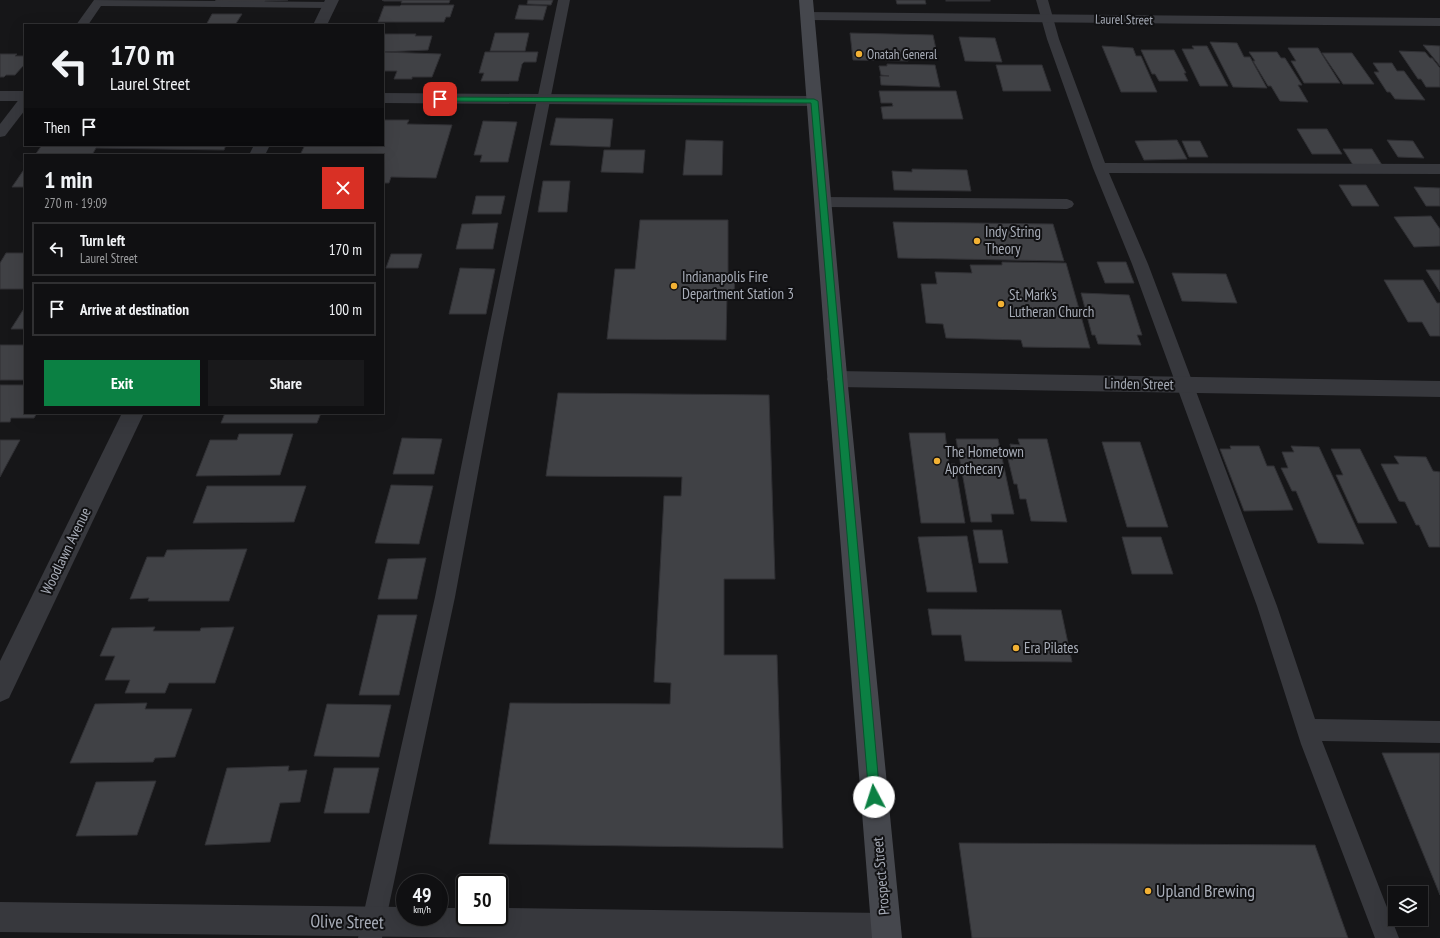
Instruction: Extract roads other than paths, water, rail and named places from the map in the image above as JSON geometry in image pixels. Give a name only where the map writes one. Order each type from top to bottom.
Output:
[{"type":"main road","name":"Prospect Street","points":[[807,8],[837,379],[886,933]]},
{"type":"street","points":[[320,24],[331,2]]},
{"type":"street","name":"Laurel Street","points":[[807,8],[1048,18],[1440,22]]},
{"type":"street","points":[[0,96],[24,96]]},
{"type":"street","points":[[384,98],[814,101]]},
{"type":"street","name":"Linden Street","points":[[837,379],[1440,389]]},
{"type":"street","name":"Woodlawn Avenue","points":[[0,689],[133,414]]},
{"type":"street","name":"Olive Street","points":[[0,917],[371,930],[886,933]]},
{"type":"lane","points":[[371,930],[445,597],[495,338],[564,0]]},
{"type":"lane","points":[[1042,0],[1053,39],[1100,168],[1140,264],[1267,606],[1309,730],[1312,744],[1387,938]]},
{"type":"lane","points":[[83,24],[99,2],[331,2]]},
{"type":"lane","points":[[0,133],[24,101]]},
{"type":"lane","points":[[1100,168],[1440,169]]},
{"type":"lane","points":[[823,202],[1067,204]]},
{"type":"lane","points":[[1309,730],[1440,732]]},
{"type":"place","name":"Onatah General","points":[[859,54]]},
{"type":"place","name":"Indy String Theory","points":[[977,241]]},
{"type":"place","name":"Indianapolis Fire Department Station 3","points":[[674,286]]},
{"type":"place","name":"St. Mark's Lutheran Church","points":[[1001,304]]},
{"type":"place","name":"The Hometown Apothecary","points":[[937,461]]},
{"type":"place","name":"Era Pilates","points":[[1016,648]]},
{"type":"place","name":"Upland Brewing","points":[[1148,891]]}]
